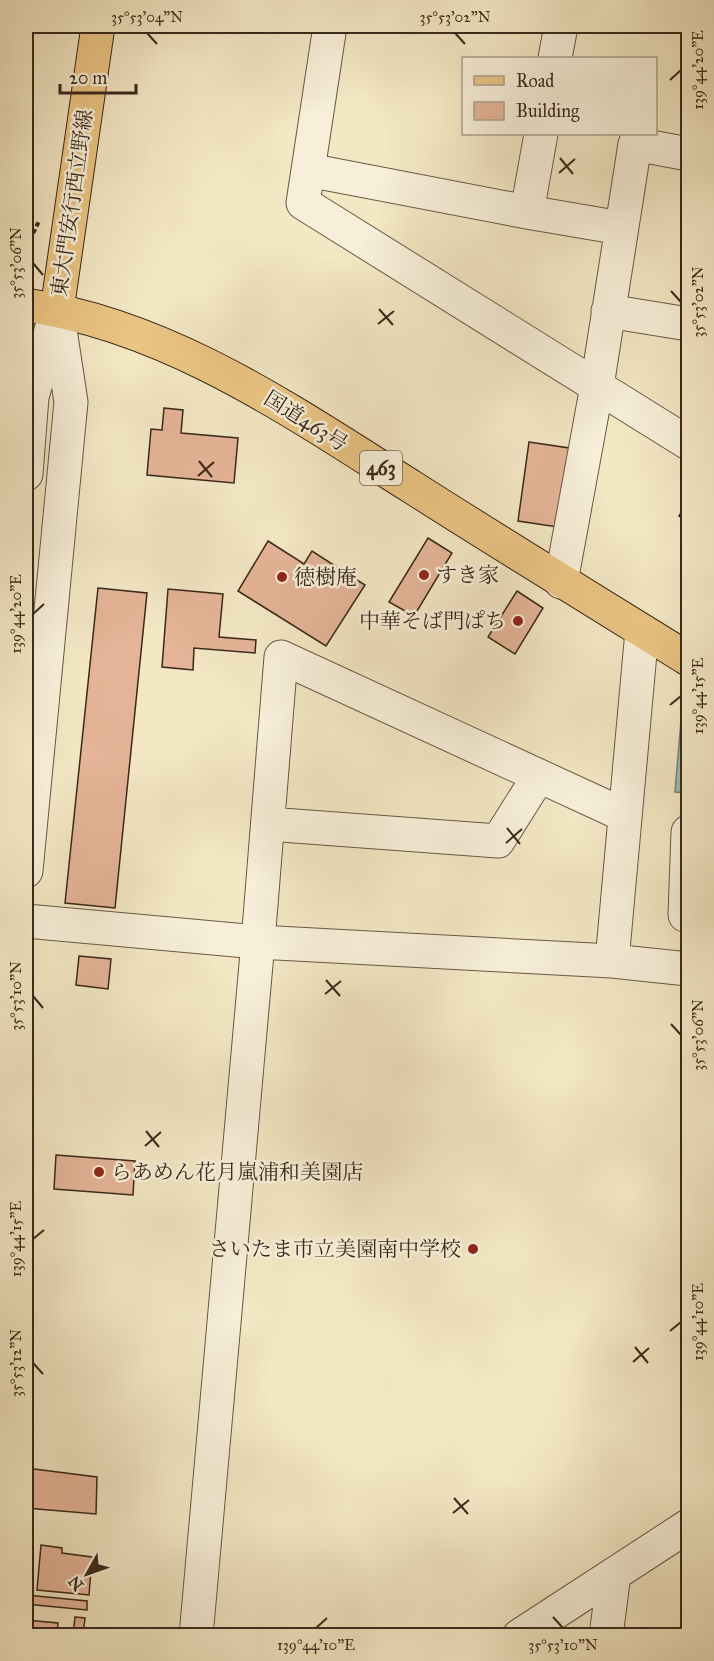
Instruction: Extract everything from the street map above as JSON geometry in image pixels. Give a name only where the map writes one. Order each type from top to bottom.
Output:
[{"type":"main road","name":"東大門安行西立野線","points":[[57,310],[98,26]]},
{"type":"main road","name":"国道463号","points":[[26,305],[57,310],[118,327],[183,352],[272,399],[561,582],[688,659]]},
{"type":"street","points":[[330,26],[303,203],[688,443]]},
{"type":"street","points":[[555,57],[561,26]]},
{"type":"street","points":[[527,212],[541,135]]},
{"type":"street","points":[[561,582],[597,386],[635,144],[688,154]]},
{"type":"street","points":[[308,170],[621,228]]},
{"type":"street","points":[[26,474],[32,397],[57,310]]},
{"type":"street","points":[[26,871],[71,402],[57,310]]},
{"type":"street","points":[[608,311],[688,324]]},
{"type":"street","points":[[612,961],[642,631]]},
{"type":"street","points":[[196,1635],[282,657],[624,815]]},
{"type":"street","points":[[268,824],[498,842],[539,776]]},
{"type":"street","points":[[688,832],[685,915],[688,916]]},
{"type":"street","points":[[26,921],[258,942],[612,961],[688,969]]},
{"type":"street","points":[[519,1635],[688,1526]]},
{"type":"street","points":[[606,1635],[614,1574]]},
{"type":"water","points":[[681,720],[688,724],[688,793],[675,792]]},
{"type":"building","points":[[164,408],[183,410],[181,433],[238,438],[234,483],[147,475],[151,429],[162,430]]},
{"type":"building","points":[[529,442],[569,448],[558,527],[518,521]]},
{"type":"building","points":[[688,501],[688,522],[679,516]]},
{"type":"building","points":[[428,538],[452,553],[414,616],[389,602]]},
{"type":"building","points":[[268,541],[304,564],[312,551],[365,585],[326,646],[238,591]]},
{"type":"building","points":[[98,588],[147,593],[115,908],[65,903]]},
{"type":"building","points":[[168,589],[223,594],[219,637],[256,640],[255,653],[194,648],[193,670],[162,667]]},
{"type":"building","points":[[517,591],[543,608],[515,654],[488,637]]},
{"type":"building","points":[[79,956],[111,959],[108,989],[76,985]]},
{"type":"building","points":[[56,1155],[135,1161],[133,1195],[54,1189]]},
{"type":"building","points":[[26,1468],[97,1477],[96,1514],[26,1508]]},
{"type":"building","points":[[41,1545],[62,1548],[62,1553],[92,1557],[89,1595],[37,1590]]},
{"type":"building","points":[[26,1595],[87,1601],[87,1610],[26,1604]]},
{"type":"building","points":[[75,1617],[85,1618],[83,1636],[73,1636]]},
{"type":"building","points":[[26,1620],[58,1623],[57,1636],[26,1636]]},
{"type":"place","name":"すき家","points":[[424,575]]},
{"type":"place","name":"徳樹庵","points":[[282,577]]},
{"type":"place","name":"中華そば門ぱち","points":[[518,621]]},
{"type":"place","name":"らあめん花月嵐浦和美園店","points":[[99,1172]]},
{"type":"place","name":"さいたま市立美園南中学校","points":[[473,1249]]}]
